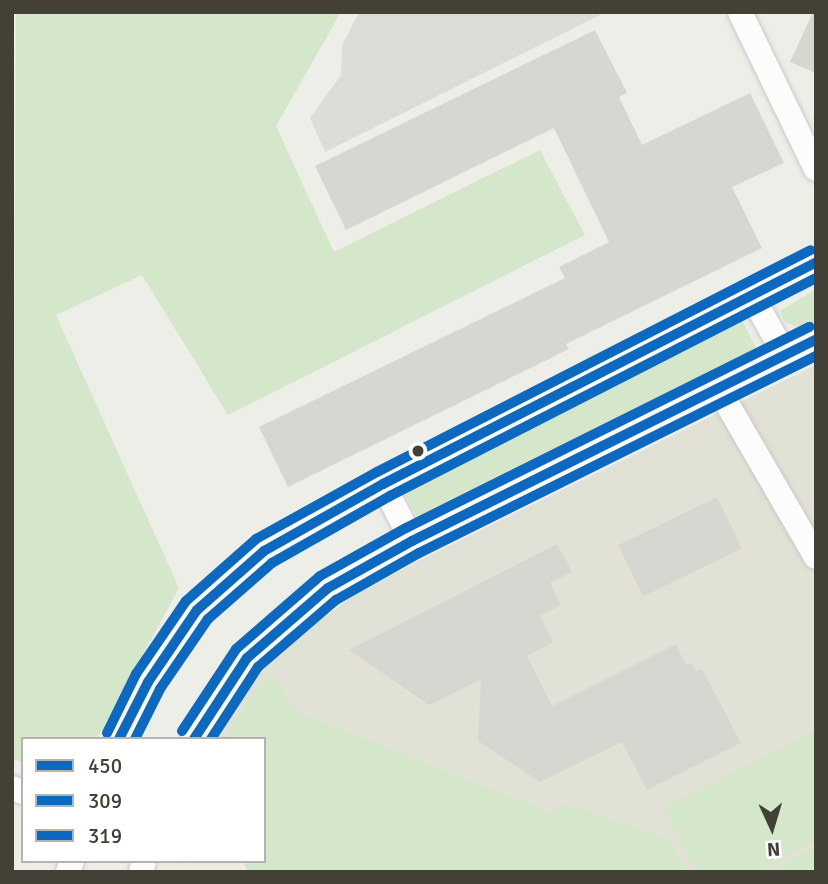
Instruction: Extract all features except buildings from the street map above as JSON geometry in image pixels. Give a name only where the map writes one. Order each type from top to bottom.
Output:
[{"type":"street","points":[[740,12],[816,169]]},
{"type":"street","points":[[120,737],[169,649],[222,584],[275,544],[383,484],[816,262]]},
{"type":"street","points":[[752,296],[785,355]]},
{"type":"street","points":[[195,737],[229,681],[273,631],[328,589],[412,541],[816,340]]},
{"type":"street","points":[[718,388],[816,557]]},
{"type":"street","points":[[383,484],[412,541]]},
{"type":"shaded area","points":[[359,12],[606,12],[325,152],[310,118],[341,75],[342,46]]},
{"type":"shaded area","points":[[816,365],[816,872],[248,872],[244,863],[266,863],[266,737],[218,737],[231,708],[284,647],[356,594]]},
{"type":"shaded area","points":[[163,863],[243,863],[243,872],[163,872]]},
{"type":"green space","points":[[16,12],[341,12],[276,126],[334,252],[540,150],[585,235],[228,415],[142,275],[56,315],[179,588],[98,737],[21,737],[21,761],[12,759]]},
{"type":"green space","points":[[816,289],[816,322],[796,327],[785,322],[780,311]]},
{"type":"green space","points":[[742,320],[759,354],[422,526],[404,492]]},
{"type":"green space","points":[[271,674],[297,712],[553,814],[564,803],[669,839],[687,872],[248,872],[244,863],[266,863],[266,737],[226,737],[249,698]]},
{"type":"green space","points":[[816,730],[816,841],[756,872],[696,872],[664,808]]},
{"type":"green space","points":[[816,846],[816,872],[766,872]]},
{"type":"transit line","name":"319","points":[[107,733],[136,674],[186,601],[256,539],[377,472],[810,250]]},
{"type":"transit line","name":"450","points":[[120,737],[148,682],[197,610],[264,551],[383,484],[816,262]]},
{"type":"transit line","name":"309","points":[[136,737],[160,689],[208,619],[272,563],[390,496],[816,278]]},
{"type":"transit line","name":"319","points":[[182,731],[236,649],[320,576],[406,528],[810,327]]},
{"type":"transit line","name":"450","points":[[195,737],[247,658],[328,588],[412,541],[816,340]]},
{"type":"transit line","name":"309","points":[[212,737],[258,667],[336,600],[419,553],[816,356]]}]
